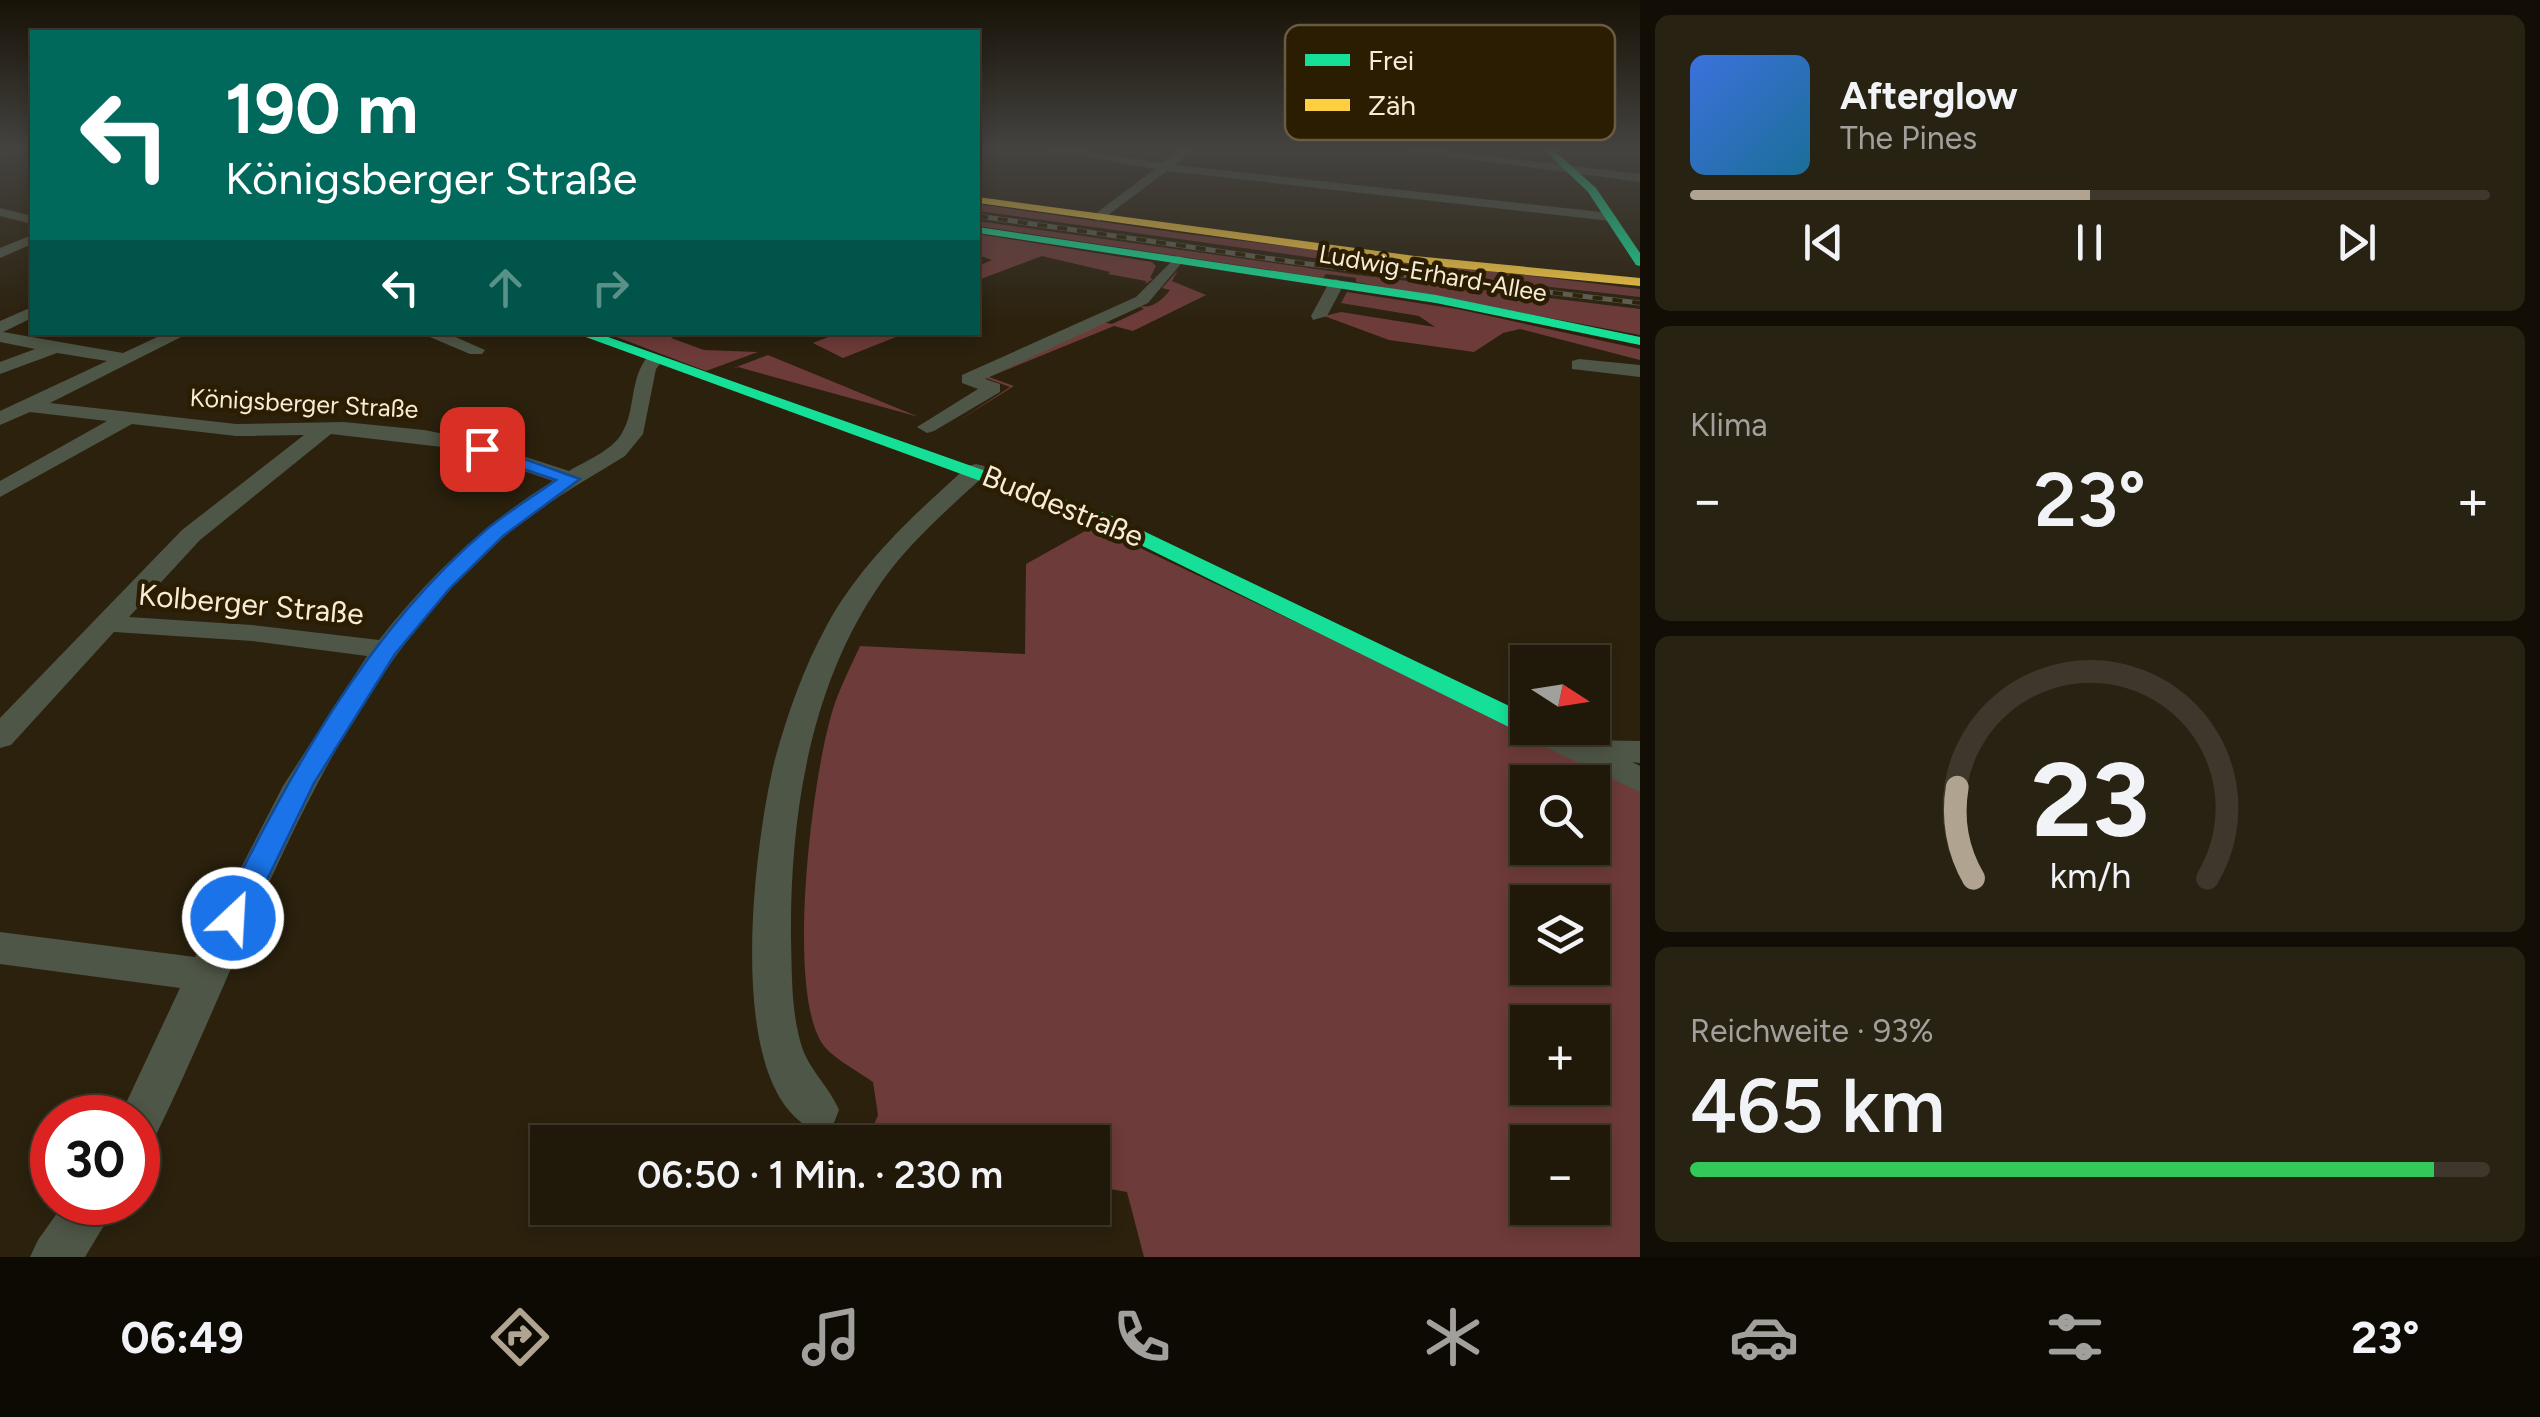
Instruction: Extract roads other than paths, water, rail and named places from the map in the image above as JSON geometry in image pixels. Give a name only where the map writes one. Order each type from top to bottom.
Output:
[{"type":"main road","points":[[1019,206],[1415,260],[1640,282]]},
{"type":"main road","points":[[1612,206],[1640,262]]},
{"type":"main road","name":"Ludwig-Erhard-Allee","points":[[980,230],[1493,309],[1640,341]]},
{"type":"main road","name":"Buddestraße","points":[[587,335],[1106,520],[1510,717]]},
{"type":"street","points":[[1100,217],[1114,206]]},
{"type":"street","points":[[1450,206],[1624,229]]},
{"type":"street","points":[[0,212],[30,220]]},
{"type":"street","points":[[0,254],[30,240]]},
{"type":"street","points":[[927,427],[993,388],[970,380],[1142,300],[1178,259]]},
{"type":"street","points":[[1319,316],[1336,284]]},
{"type":"street","points":[[0,328],[30,313]]},
{"type":"street","points":[[0,420],[177,335]]},
{"type":"street","points":[[434,335],[476,350]]},
{"type":"street","points":[[0,337],[124,360]]},
{"type":"street","points":[[0,368],[54,347]]},
{"type":"street","points":[[153,1095],[206,975],[301,781],[386,650],[442,583],[496,532],[570,479],[617,452],[633,434],[647,369],[654,360]]},
{"type":"street","points":[[1580,365],[1640,372]]},
{"type":"street","name":"Königsberger Straße","points":[[28,406],[236,430],[326,428],[424,436],[463,443],[570,479]]},
{"type":"street","points":[[0,490],[128,418]]},
{"type":"street","points":[[0,737],[191,534],[326,428]]},
{"type":"street","points":[[817,1110],[789,1071],[772,1004],[771,898],[786,785],[810,695],[836,636],[869,580],[914,528],[976,471]]},
{"type":"street","name":"Kolberger Straße","points":[[110,624],[252,633],[386,650]]},
{"type":"street","name":"Buddestraße","points":[[1569,745],[1640,780]]},
{"type":"street","name":"Buddestraße","points":[[1576,745],[1602,751],[1640,752]]},
{"type":"street","points":[[0,948],[206,975]]},
{"type":"street","points":[[54,1257],[78,1225]]},
{"type":"railway","points":[[980,216],[1300,263],[1640,303]]}]
